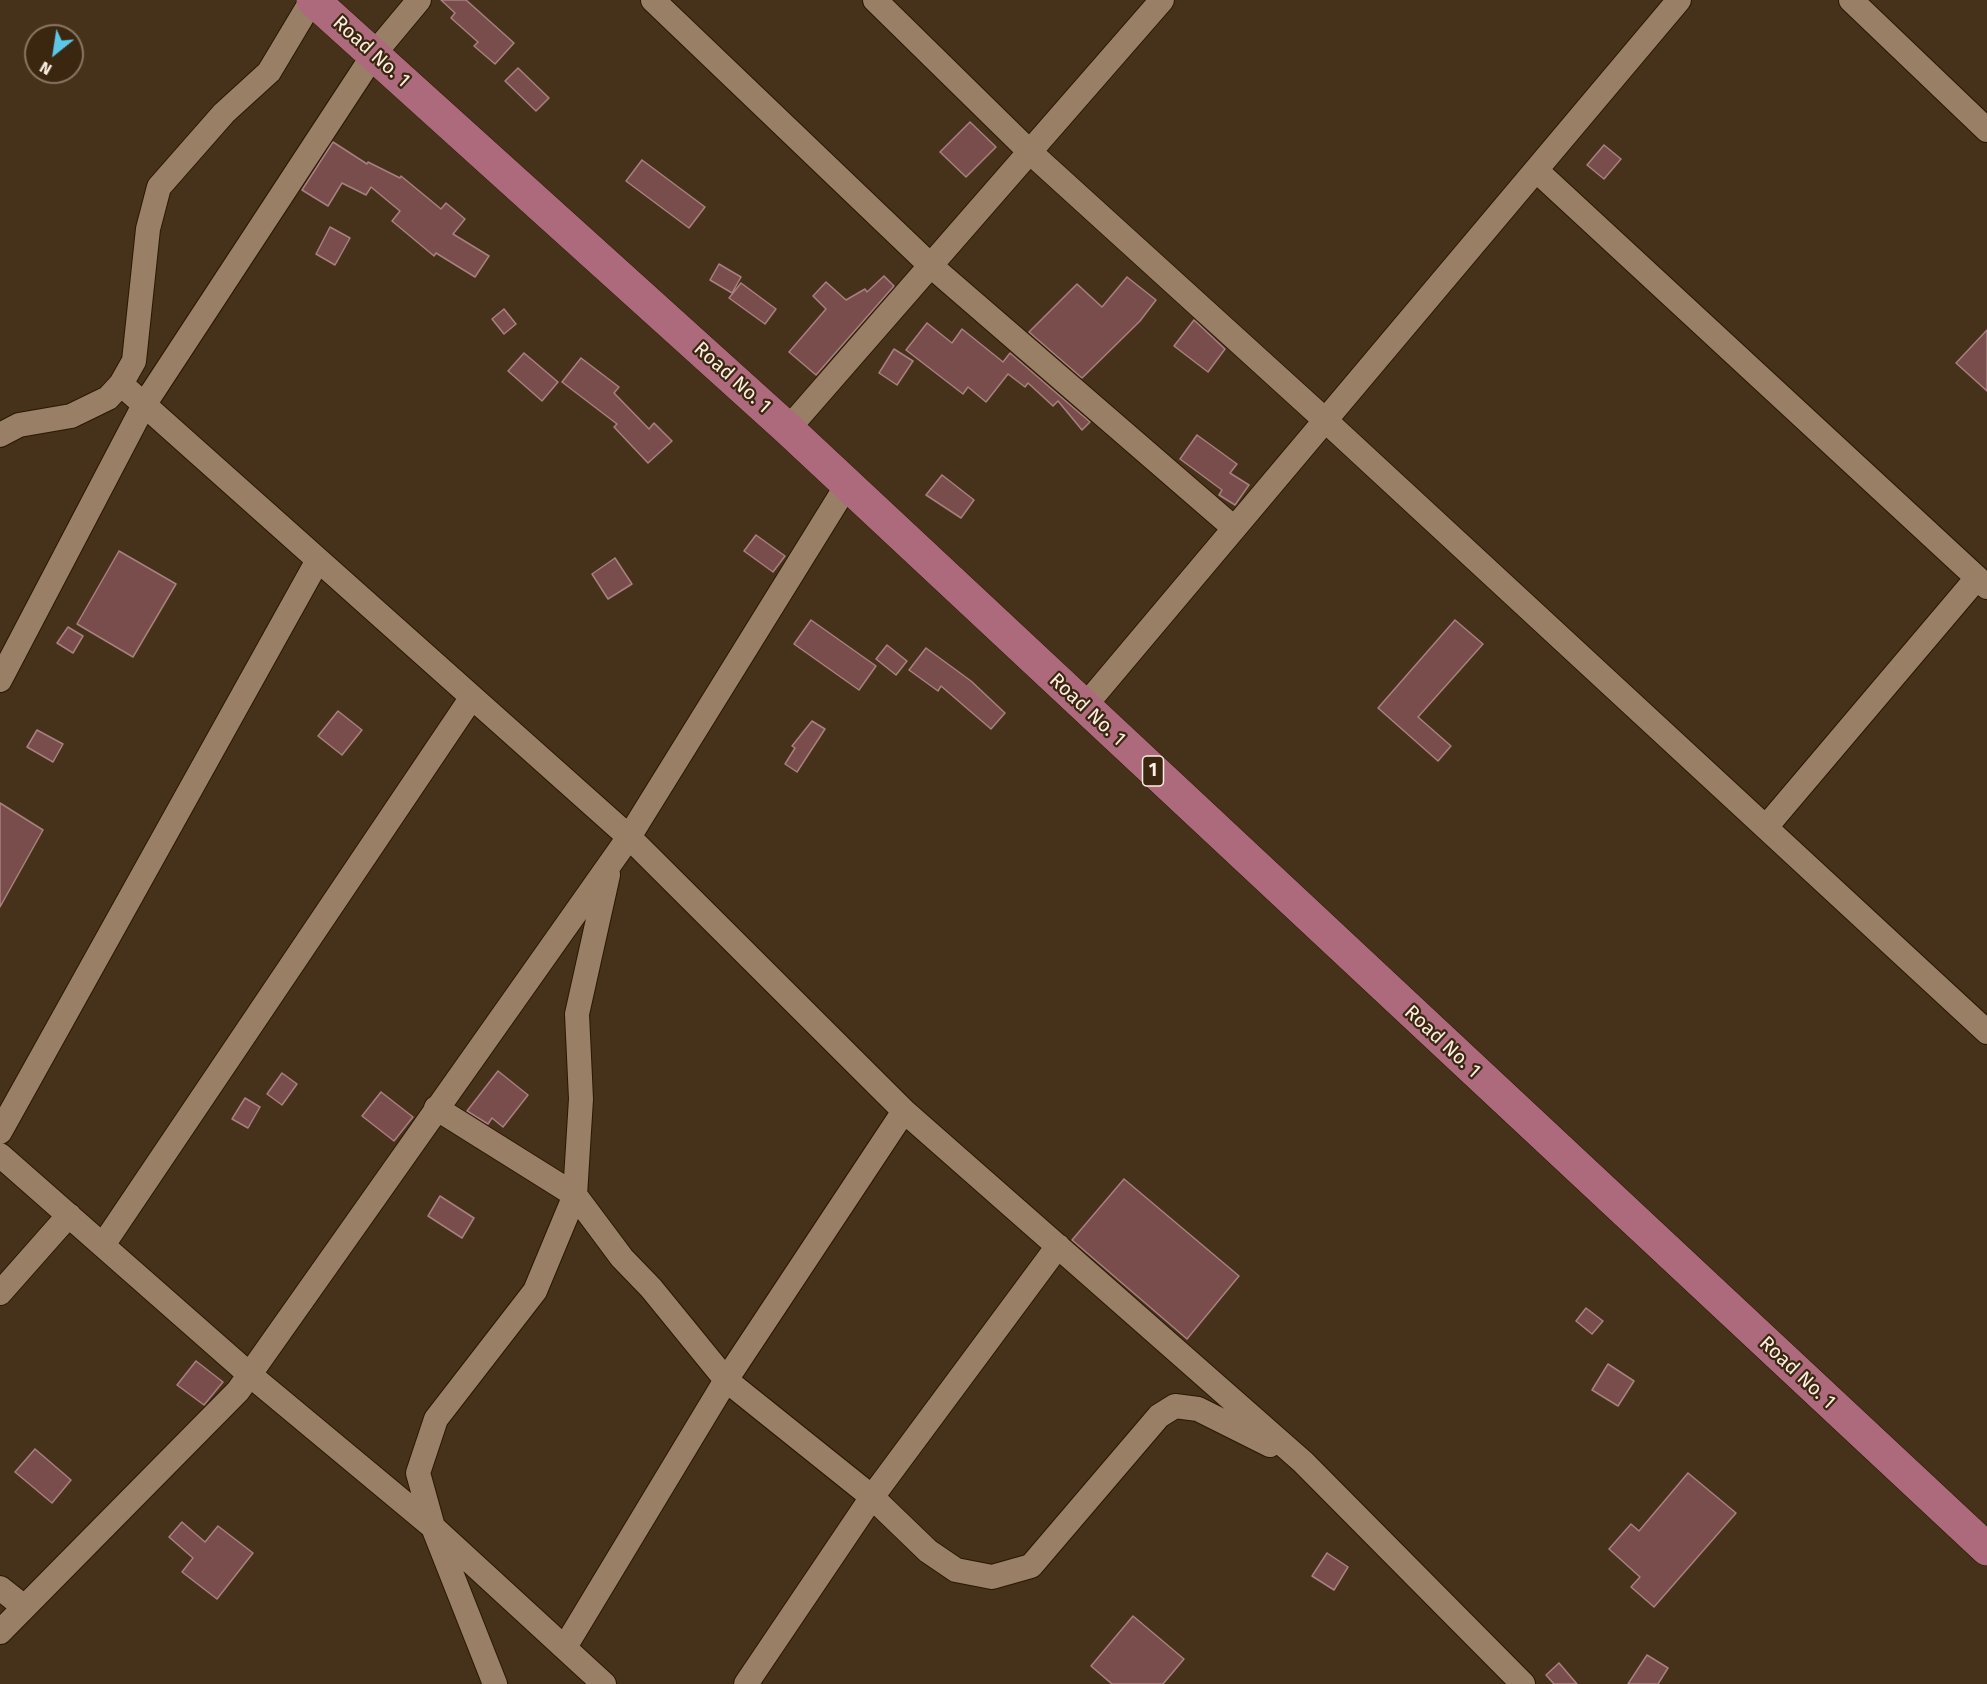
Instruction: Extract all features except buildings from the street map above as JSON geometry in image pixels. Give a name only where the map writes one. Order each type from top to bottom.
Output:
[{"type":"highway","name":"Road No. 1","points":[[313,0],[788,429],[1987,1549]]},
{"type":"street","points":[[0,435],[19,425],[71,416],[108,398],[121,384],[134,361],[148,229],[159,187],[224,113],[269,72],[313,0]]},
{"type":"street","points":[[0,680],[144,405],[374,54],[419,0]]},
{"type":"street","points":[[653,0],[930,265],[1234,528]]},
{"type":"street","points":[[875,0],[1029,152],[1325,420],[1987,1032]]},
{"type":"street","points":[[788,429],[1162,0]]},
{"type":"street","points":[[1084,706],[1679,0]]},
{"type":"street","points":[[1851,0],[1987,130]]},
{"type":"street","points":[[1536,170],[1982,583],[1766,827]]},
{"type":"street","points":[[121,384],[629,837],[904,1111],[1303,1462],[1523,1684]]},
{"type":"street","points":[[0,1632],[238,1391],[629,837],[847,485]]},
{"type":"street","points":[[0,1132],[318,560]]},
{"type":"street","points":[[103,1245],[472,697]]},
{"type":"street","points":[[495,1684],[433,1527],[418,1473],[436,1419],[535,1291],[575,1195],[581,1099],[577,1014],[610,864]]},
{"type":"street","points":[[436,1108],[575,1195],[622,1258],[651,1288],[726,1380],[872,1497],[928,1551],[956,1570],[992,1577],[1031,1566],[1159,1416],[1175,1406],[1198,1409],[1303,1462]]},
{"type":"street","points":[[565,1647],[726,1380],[904,1111]]},
{"type":"street","points":[[0,1155],[249,1374],[433,1527],[604,1684]]},
{"type":"street","points":[[0,1293],[69,1215]]},
{"type":"street","points":[[746,1684],[872,1497],[1058,1246]]},
{"type":"street","points":[[0,1588],[24,1608]]}]
